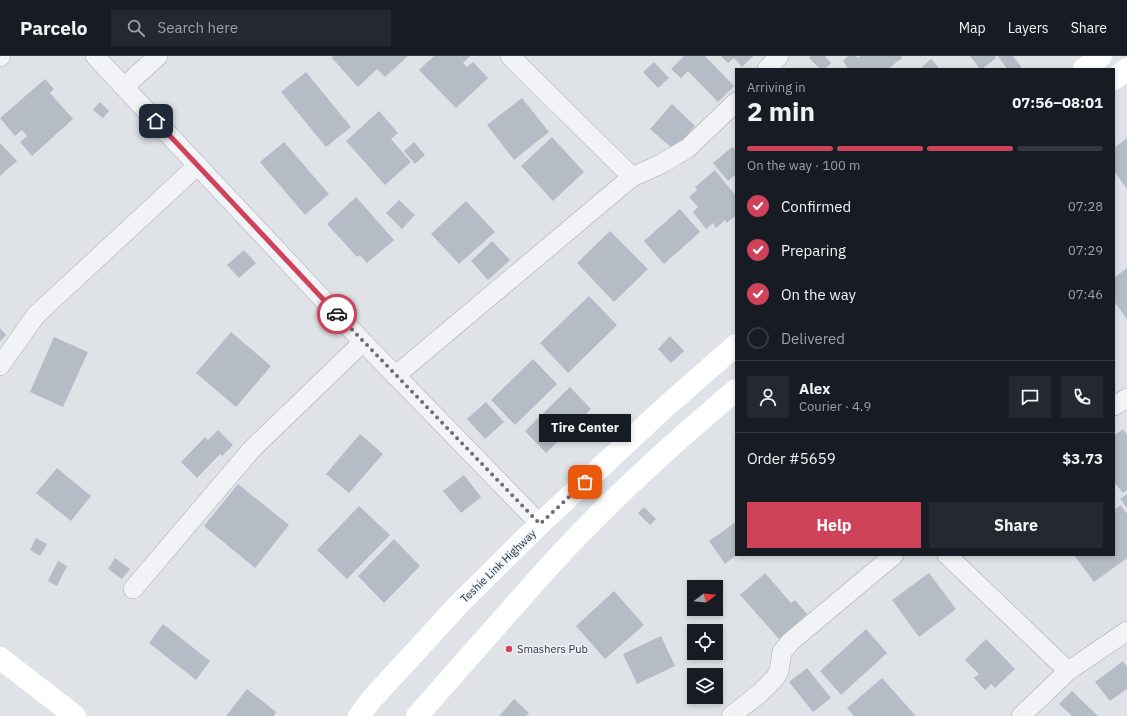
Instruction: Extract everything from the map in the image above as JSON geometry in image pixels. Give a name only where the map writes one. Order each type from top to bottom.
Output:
[{"type":"main road","points":[[1085,68],[1101,56]]},
{"type":"main road","points":[[1115,78],[1127,69]]},
{"type":"main road","name":"Teshie Link Highway","points":[[359,716],[371,700],[459,604],[540,524],[662,410],[735,346]]},
{"type":"main road","points":[[417,716],[556,559],[597,517],[689,429],[735,391]]},
{"type":"main road","points":[[0,658],[75,716]]},
{"type":"street","points":[[96,56],[395,376],[540,524]]},
{"type":"street","points":[[124,87],[158,56]]},
{"type":"street","points":[[510,56],[632,177]]},
{"type":"street","points":[[768,68],[779,56]]},
{"type":"street","points":[[395,376],[632,177],[661,164],[688,148],[735,103]]},
{"type":"street","points":[[0,366],[36,315],[198,165]]},
{"type":"street","points":[[133,589],[252,449],[363,342]]},
{"type":"street","points":[[1115,405],[1127,398]]},
{"type":"street","points":[[731,716],[760,693],[775,678],[779,671],[782,652],[790,642],[893,556]]},
{"type":"street","points":[[948,556],[1068,671]]},
{"type":"street","points":[[1020,716],[1068,671],[1127,631]]},
{"type":"building","points":[[333,56],[408,56],[385,77],[377,69],[358,87],[332,58]]},
{"type":"building","points":[[434,56],[470,56],[463,63],[467,67],[473,62],[488,78],[456,108],[419,70]]},
{"type":"building","points":[[684,56],[705,56],[734,86],[718,102],[688,71],[681,78],[671,69]]},
{"type":"building","points":[[721,56],[753,56],[742,67],[734,58],[728,63]]},
{"type":"building","points":[[811,56],[825,56],[831,63],[826,68],[819,68],[809,58]]},
{"type":"building","points":[[848,56],[856,56],[858,58],[860,56],[901,56],[902,58],[889,68],[846,68],[847,67],[843,61]]},
{"type":"building","points":[[970,56],[994,56],[996,58],[983,68],[979,68]]},
{"type":"building","points":[[998,56],[1013,56],[1022,68],[1006,68]]},
{"type":"building","points":[[931,59],[939,68],[921,68]]},
{"type":"building","points":[[654,62],[669,78],[658,88],[643,72]]},
{"type":"building","points":[[306,72],[351,127],[326,147],[281,92]]},
{"type":"building","points":[[45,79],[54,89],[50,93],[73,119],[32,156],[20,142],[27,136],[22,130],[15,136],[0,118]]},
{"type":"building","points":[[522,98],[549,132],[514,160],[487,125]]},
{"type":"building","points":[[100,102],[109,111],[103,118],[93,110]]},
{"type":"building","points":[[672,104],[695,126],[674,150],[650,129]]},
{"type":"building","points":[[379,111],[398,133],[391,139],[411,162],[385,185],[346,141]]},
{"type":"building","points":[[552,137],[584,172],[553,201],[521,166]]},
{"type":"building","points":[[1127,138],[1127,189],[1115,172],[1115,147]]},
{"type":"building","points":[[284,142],[329,194],[305,215],[260,162]]},
{"type":"building","points":[[414,142],[425,155],[415,164],[404,151]]},
{"type":"building","points":[[0,143],[17,161],[0,176]]},
{"type":"building","points":[[732,147],[735,150],[735,175],[728,181],[713,163]]},
{"type":"building","points":[[715,170],[735,195],[735,216],[727,223],[725,220],[716,228],[713,223],[706,229],[693,212],[698,207],[689,197],[697,190],[695,187]]},
{"type":"building","points":[[356,197],[394,240],[367,263],[360,255],[357,257],[327,224]]},
{"type":"building","points":[[399,200],[415,215],[402,229],[386,213]]},
{"type":"building","points":[[466,201],[495,232],[459,264],[431,234]]},
{"type":"building","points":[[680,209],[700,232],[664,264],[644,241]]},
{"type":"building","points":[[610,231],[648,269],[614,302],[577,263]]},
{"type":"building","points":[[492,241],[510,260],[488,280],[471,261]]},
{"type":"building","points":[[244,250],[256,263],[239,278],[227,265]]},
{"type":"building","points":[[1127,268],[1127,319],[1115,302],[1115,277]]},
{"type":"building","points":[[589,296],[617,325],[568,373],[540,343]]},
{"type":"building","points":[[0,328],[6,335],[0,341]]},
{"type":"building","points":[[231,332],[271,366],[236,407],[196,373]]},
{"type":"building","points":[[670,336],[684,351],[671,363],[658,349]]},
{"type":"building","points":[[54,337],[88,352],[63,407],[30,392]]},
{"type":"building","points":[[533,359],[557,384],[515,425],[491,400]]},
{"type":"building","points":[[570,387],[591,409],[546,453],[525,431]]},
{"type":"building","points":[[486,402],[504,422],[485,439],[467,419]]},
{"type":"building","points":[[1123,429],[1127,435],[1127,490],[1123,493],[1115,483],[1115,435]]},
{"type":"building","points":[[218,430],[233,445],[222,456],[220,454],[197,478],[181,462],[205,437],[208,440]]},
{"type":"building","points":[[360,434],[383,454],[349,493],[326,474]]},
{"type":"building","points":[[57,468],[91,496],[71,521],[36,493]]},
{"type":"building","points":[[464,475],[481,497],[461,513],[443,491]]},
{"type":"building","points":[[238,484],[289,525],[255,568],[204,526]]},
{"type":"building","points":[[1127,494],[1127,508],[1120,499]]},
{"type":"building","points":[[1121,505],[1127,514],[1127,558],[1094,582],[1075,556],[1115,556],[1115,509]]},
{"type":"building","points":[[359,506],[390,535],[347,579],[317,550]]},
{"type":"building","points":[[644,507],[656,519],[650,525],[638,513]]},
{"type":"building","points":[[735,523],[735,556],[725,564],[709,541]]},
{"type":"building","points":[[36,538],[47,544],[40,556],[30,550]]},
{"type":"building","points":[[394,539],[420,566],[384,603],[358,576]]},
{"type":"building","points":[[115,558],[130,569],[122,579],[108,569]]},
{"type":"building","points":[[58,561],[67,566],[57,586],[48,581]]},
{"type":"building","points":[[765,573],[791,603],[795,600],[807,614],[779,639],[740,595]]},
{"type":"building","points":[[929,573],[956,609],[919,637],[892,600]]},
{"type":"building","points":[[614,591],[644,625],[605,659],[576,626]]},
{"type":"building","points":[[163,624],[210,661],[196,680],[149,643]]},
{"type":"building","points":[[866,629],[887,653],[841,695],[820,671]]},
{"type":"building","points":[[661,636],[675,666],[637,684],[623,654]]},
{"type":"building","points":[[986,639],[1015,669],[995,688],[991,684],[985,690],[974,678],[979,674],[965,660]]},
{"type":"building","points":[[1123,661],[1127,667],[1127,689],[1110,701],[1095,682]]},
{"type":"building","points":[[807,668],[831,698],[813,712],[789,682]]},
{"type":"building","points":[[882,678],[915,715],[914,716],[854,716],[847,708]]},
{"type":"building","points":[[247,689],[276,712],[274,716],[226,716]]},
{"type":"building","points":[[1072,691],[1098,716],[1072,716],[1059,704]]},
{"type":"building","points":[[514,699],[529,713],[526,716],[499,716]]},
{"type":"way so far","points":[[337,314],[395,376],[540,524],[585,482]]},
{"type":"place","name":"Tire Center","points":[[585,482]]},
{"type":"place","name":"Smashers Pub","points":[[509,649]]},
{"type":"route","points":[[156,121],[337,314]]}]
